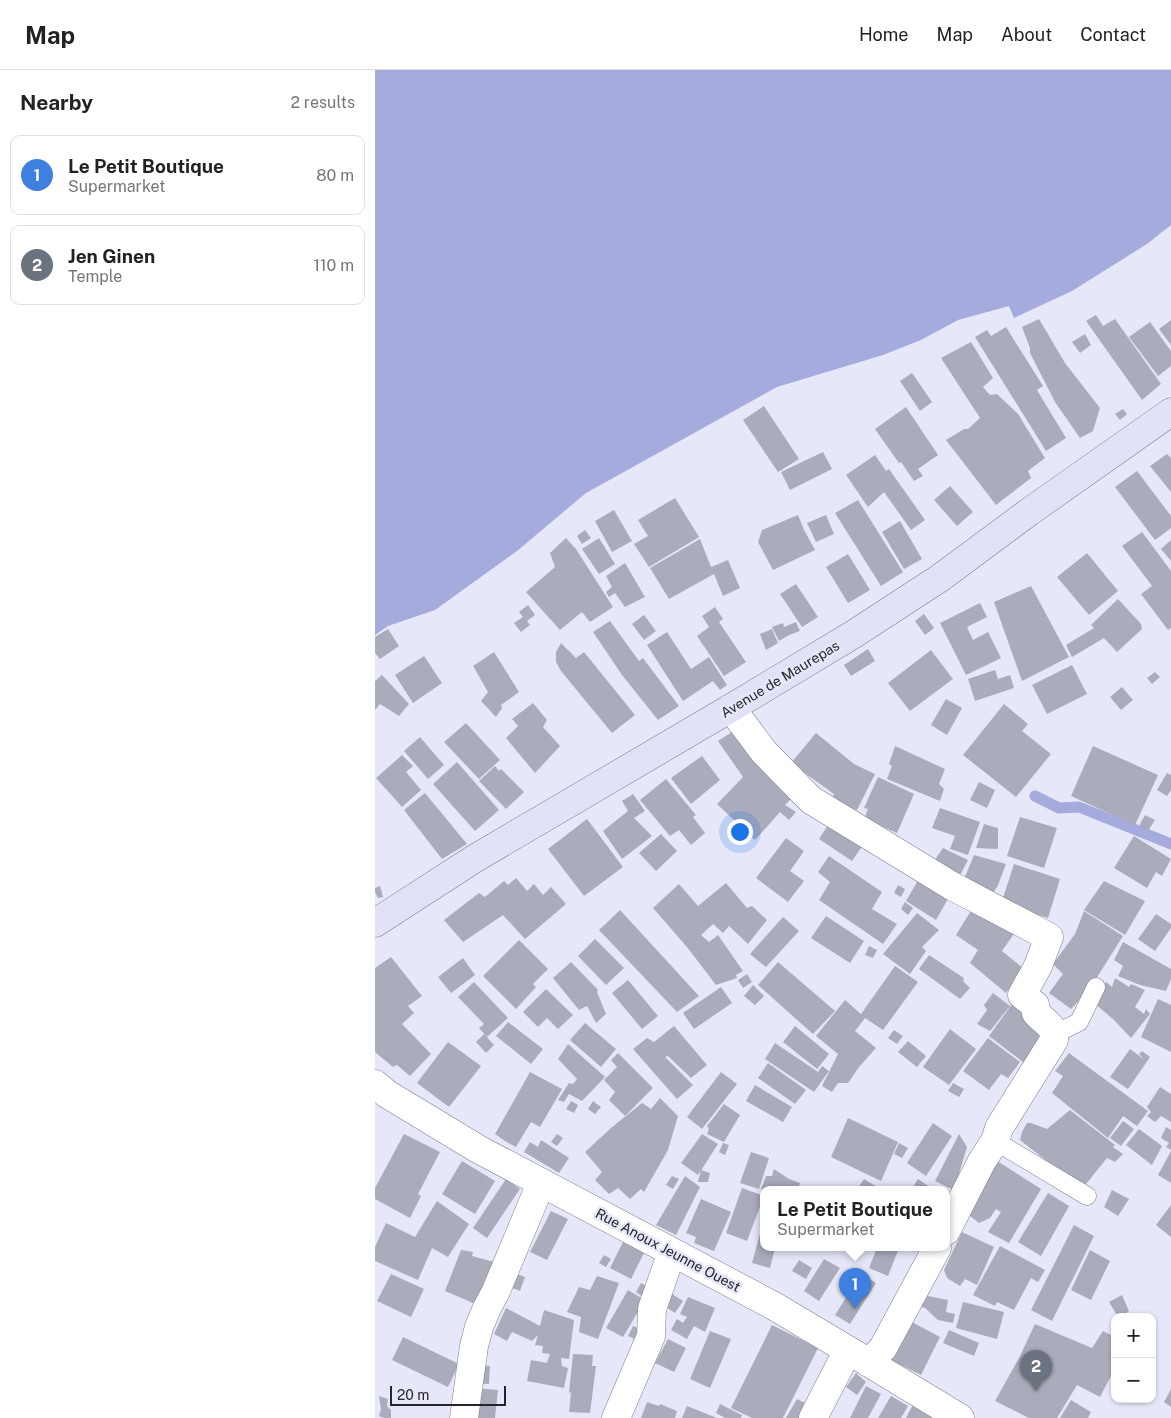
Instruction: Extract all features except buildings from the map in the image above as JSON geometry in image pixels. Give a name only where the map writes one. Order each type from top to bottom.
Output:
[{"type":"street","name":"Avenue de Maurepas","points":[[375,922],[474,859],[854,634],[939,578],[1171,412]]},
{"type":"street","points":[[731,708],[764,752],[811,800],[952,886],[1049,937],[1038,966],[1022,994],[1035,1006],[1036,1013],[1052,1027],[1055,1034],[1054,1040],[999,1128],[995,1142],[982,1161],[950,1223]]},
{"type":"street","name":"Rue Anoux Jeunne Ouest","points":[[375,1084],[387,1094],[478,1149],[774,1306],[960,1418]]},
{"type":"street","points":[[464,1418],[474,1346],[479,1327],[541,1183]]},
{"type":"street","points":[[813,1418],[859,1356],[883,1348],[935,1251]]},
{"type":"street","points":[[615,1418],[651,1336],[652,1309],[672,1252]]},
{"type":"lane","points":[[1055,1034],[1079,1022],[1096,987]]},
{"type":"lane","points":[[995,1142],[1087,1196]]},
{"type":"water","points":[[375,70],[1171,70],[1171,225],[1147,244],[1072,291],[1014,318],[1009,306],[958,320],[921,340],[883,355],[777,387],[586,493],[517,551],[435,610],[388,626],[375,635]]},
{"type":"waterway","points":[[1035,796],[1059,808],[1079,807],[1171,844]]},
{"type":"place","name":"Le Petit Boutique","points":[[855,1309]]},
{"type":"place","name":"Jen Ginen","points":[[1036,1391]]}]
